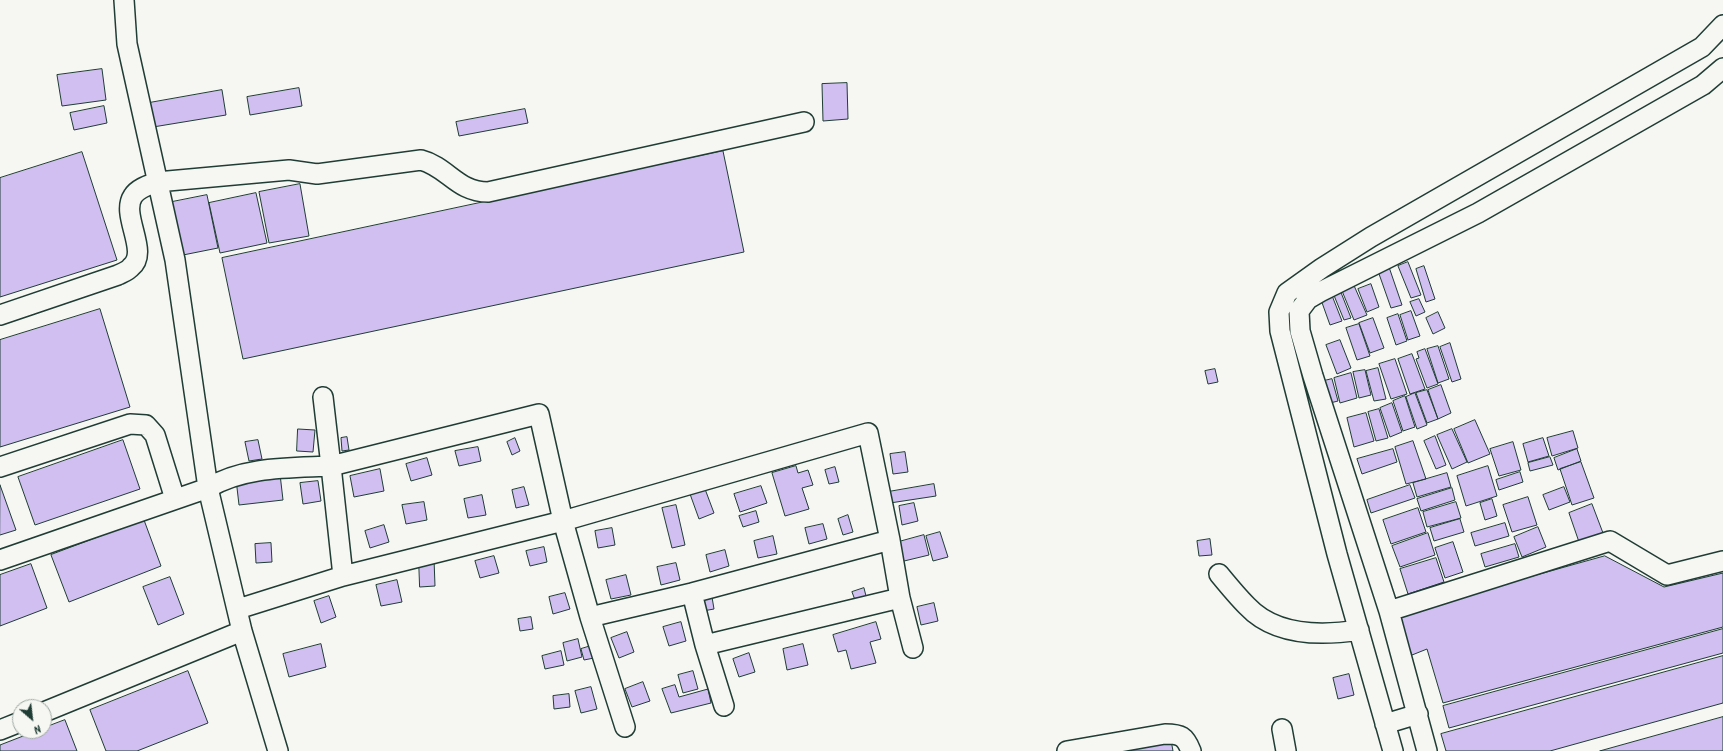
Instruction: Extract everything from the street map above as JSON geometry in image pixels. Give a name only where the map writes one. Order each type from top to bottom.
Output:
[{"type":"street","points":[[124,0],[127,44],[175,260],[208,488],[242,631],[278,751]]},
{"type":"street","points":[[1393,751],[1290,375],[1280,331],[1279,312],[1287,293],[1322,268],[1372,237],[1702,47],[1723,25]]},
{"type":"street","points":[[1427,751],[1389,611],[1313,376],[1298,324],[1299,311],[1308,299],[1320,292],[1478,213],[1703,85],[1723,68]]},
{"type":"street","points":[[0,315],[118,275],[132,267],[138,255],[129,205],[133,195],[157,182],[290,170],[316,174],[421,160],[430,162],[466,188],[476,192],[488,192],[804,122]]},
{"type":"street","points":[[323,397],[343,576]]},
{"type":"street","points":[[0,560],[208,488],[220,481],[255,472],[331,466],[539,414],[563,521],[590,617],[625,726]]},
{"type":"street","points":[[0,467],[130,424],[146,425],[155,435],[175,499]]},
{"type":"street","points":[[238,609],[343,576],[563,521],[868,433],[890,540],[900,598],[913,648]]},
{"type":"street","points":[[590,617],[692,593],[890,540]]},
{"type":"street","points":[[1389,611],[1610,541],[1667,575],[1723,561]]},
{"type":"street","points":[[1219,574],[1247,607],[1262,618],[1284,629],[1309,633],[1359,630]]},
{"type":"street","points":[[692,593],[705,645],[724,706]]},
{"type":"street","points":[[705,645],[900,598]]},
{"type":"street","points":[[52,709],[242,631]]},
{"type":"street","points":[[1385,724],[1418,714]]},
{"type":"street","points":[[0,730],[12,725]]},
{"type":"street","points":[[1282,729],[1286,751]]},
{"type":"street","points":[[1067,751],[1165,734],[1177,734],[1187,740],[1191,751]]},
{"type":"building","points":[[102,69],[106,100],[62,106],[57,75]]},
{"type":"building","points":[[847,83],[848,119],[823,121],[822,84]]},
{"type":"building","points":[[299,88],[302,106],[250,115],[247,97]]},
{"type":"building","points":[[222,90],[226,115],[153,127],[149,103]]},
{"type":"building","points":[[104,106],[107,123],[74,130],[70,113]]},
{"type":"building","points":[[525,109],[528,123],[459,136],[456,122]]},
{"type":"building","points":[[723,151],[744,252],[243,359],[222,258]]},
{"type":"building","points":[[82,152],[117,260],[0,297],[0,178]]},
{"type":"building","points":[[300,184],[309,236],[269,243],[259,192]]},
{"type":"building","points":[[256,193],[267,243],[220,253],[209,203]]},
{"type":"building","points":[[207,195],[218,248],[183,255],[172,202]]},
{"type":"building","points":[[1408,262],[1421,295],[1411,298],[1398,266]]},
{"type":"building","points":[[1424,266],[1435,299],[1426,302],[1416,269]]},
{"type":"building","points":[[1389,267],[1402,305],[1391,308],[1378,271]]},
{"type":"building","points":[[1352,281],[1367,315],[1354,320],[1340,286]]},
{"type":"building","points":[[1371,284],[1379,307],[1367,312],[1358,289]]},
{"type":"building","points":[[1340,290],[1351,318],[1344,320],[1333,293]]},
{"type":"building","points":[[1331,293],[1342,321],[1330,325],[1320,297]]},
{"type":"building","points":[[1419,299],[1425,312],[1416,316],[1410,302]]},
{"type":"building","points":[[100,309],[130,407],[0,447],[0,340]]},
{"type":"building","points":[[1411,311],[1420,336],[1408,340],[1400,315]]},
{"type":"building","points":[[1438,312],[1445,328],[1433,334],[1426,318]]},
{"type":"building","points":[[1398,314],[1407,341],[1396,345],[1387,318]]},
{"type":"building","points":[[1373,318],[1384,348],[1370,353],[1359,323]]},
{"type":"building","points":[[1359,324],[1370,356],[1357,360],[1346,328]]},
{"type":"building","points":[[1340,340],[1351,368],[1337,374],[1326,345]]},
{"type":"building","points":[[1450,343],[1461,379],[1452,382],[1440,347]]},
{"type":"building","points":[[1438,346],[1449,379],[1438,383],[1427,349]]},
{"type":"building","points":[[1425,349],[1438,384],[1427,388],[1416,359],[1419,358],[1417,352]]},
{"type":"building","points":[[1412,354],[1425,389],[1410,394],[1398,359]]},
{"type":"building","points":[[1395,359],[1407,394],[1391,399],[1379,364]]},
{"type":"building","points":[[1378,368],[1386,399],[1374,401],[1366,371]]},
{"type":"building","points":[[1215,369],[1218,382],[1208,384],[1205,371]]},
{"type":"building","points":[[1365,370],[1371,395],[1359,398],[1353,372]]},
{"type":"building","points":[[1351,373],[1357,398],[1340,403],[1334,378]]},
{"type":"building","points":[[1332,379],[1338,401],[1330,403],[1324,381]]},
{"type":"building","points":[[1441,385],[1451,413],[1438,419],[1428,390]]},
{"type":"building","points":[[1427,390],[1438,419],[1427,423],[1416,393]]},
{"type":"building","points":[[1415,393],[1427,425],[1417,429],[1406,397]]},
{"type":"building","points":[[1405,396],[1415,427],[1403,431],[1393,401]]},
{"type":"building","points":[[1392,403],[1402,432],[1390,437],[1380,408]]},
{"type":"building","points":[[1379,409],[1388,438],[1376,441],[1368,412]]},
{"type":"building","points":[[1366,413],[1374,441],[1354,447],[1347,418]]},
{"type":"building","points":[[1475,420],[1490,454],[1468,463],[1454,429]]},
{"type":"building","points":[[298,429],[315,430],[313,452],[297,451]]},
{"type":"building","points":[[1452,429],[1467,462],[1452,469],[1437,435]]},
{"type":"building","points":[[1573,431],[1578,448],[1552,456],[1547,438]]},
{"type":"building","points":[[1435,436],[1446,465],[1436,469],[1424,441]]},
{"type":"building","points":[[347,437],[349,450],[342,451],[341,438]]},
{"type":"building","points":[[515,438],[520,451],[512,455],[507,442]]},
{"type":"building","points":[[1543,438],[1549,456],[1528,462],[1523,444]]},
{"type":"building","points":[[123,440],[140,489],[35,525],[18,477]]},
{"type":"building","points":[[258,440],[262,459],[249,461],[245,442]]},
{"type":"building","points":[[1413,441],[1426,479],[1406,484],[1395,447]]},
{"type":"building","points":[[1513,442],[1521,470],[1499,476],[1490,449]]},
{"type":"building","points":[[478,447],[481,461],[459,466],[455,451]]},
{"type":"building","points":[[1393,449],[1397,462],[1362,474],[1357,459]]},
{"type":"building","points":[[1577,449],[1581,461],[1558,470],[1554,458]]},
{"type":"building","points":[[905,452],[908,472],[893,474],[890,454]]},
{"type":"building","points":[[1550,457],[1553,465],[1530,471],[1528,463]]},
{"type":"building","points":[[427,458],[432,475],[411,481],[406,464]]},
{"type":"building","points":[[1581,462],[1594,498],[1572,505],[1560,469]]},
{"type":"building","points":[[796,466],[798,473],[808,470],[813,485],[802,488],[809,509],[785,516],[772,473]]},
{"type":"building","points":[[1488,466],[1497,496],[1466,506],[1457,476]]},
{"type":"building","points":[[835,467],[839,482],[829,484],[825,470]]},
{"type":"building","points":[[380,469],[384,491],[354,497],[350,476]]},
{"type":"building","points":[[1520,472],[1523,482],[1499,490],[1496,480]]},
{"type":"building","points":[[1447,473],[1451,487],[1417,497],[1413,483]]},
{"type":"building","points":[[280,474],[283,500],[239,505],[236,479]]},
{"type":"building","points":[[318,481],[321,501],[303,504],[300,483]]},
{"type":"building","points":[[934,484],[936,496],[890,503],[888,492]]},
{"type":"building","points":[[0,485],[16,530],[0,535]]},
{"type":"building","points":[[1410,485],[1415,498],[1371,513],[1367,500]]},
{"type":"building","points":[[761,486],[767,503],[740,512],[734,494]]},
{"type":"building","points":[[524,487],[529,505],[516,508],[512,490]]},
{"type":"building","points":[[1564,487],[1570,502],[1549,510],[1543,495]]},
{"type":"building","points":[[1452,488],[1455,500],[1421,511],[1417,499]]},
{"type":"building","points":[[705,489],[714,513],[699,519],[690,494]]},
{"type":"building","points":[[482,495],[486,515],[468,518],[464,499]]},
{"type":"building","points":[[1528,497],[1537,525],[1512,532],[1503,505]]},
{"type":"building","points":[[1492,499],[1497,516],[1485,520],[1480,503]]},
{"type":"building","points":[[424,502],[427,520],[406,524],[402,505]]},
{"type":"building","points":[[1456,502],[1461,518],[1427,527],[1423,512]]},
{"type":"building","points":[[914,503],[918,521],[902,525],[899,506]]},
{"type":"building","points":[[1592,504],[1603,533],[1579,542],[1569,513]]},
{"type":"building","points":[[676,505],[685,545],[672,548],[662,508]]},
{"type":"building","points":[[1418,508],[1426,532],[1391,544],[1383,520]]},
{"type":"building","points":[[756,511],[759,522],[743,527],[739,516]]},
{"type":"building","points":[[848,515],[853,532],[843,535],[838,519]]},
{"type":"building","points":[[1460,519],[1464,532],[1434,541],[1430,528]]},
{"type":"building","points":[[144,520],[161,566],[69,602],[51,555]]},
{"type":"building","points":[[1505,523],[1509,536],[1475,546],[1471,533]]},
{"type":"building","points":[[823,524],[827,539],[809,544],[805,528]]},
{"type":"building","points":[[384,525],[389,542],[370,548],[365,531]]},
{"type":"building","points":[[1538,527],[1546,547],[1522,557],[1514,537]]},
{"type":"building","points":[[612,528],[615,545],[598,548],[595,531]]},
{"type":"building","points":[[940,532],[948,557],[933,561],[926,536]]},
{"type":"building","points":[[1428,533],[1435,555],[1400,567],[1392,546]]},
{"type":"building","points":[[924,535],[929,555],[900,562],[895,543]]},
{"type":"building","points":[[773,536],[777,554],[758,558],[754,541]]},
{"type":"building","points":[[1210,539],[1212,555],[1199,556],[1197,541]]},
{"type":"building","points":[[1453,542],[1463,572],[1445,578],[1435,548]]},
{"type":"building","points":[[271,543],[272,562],[256,563],[255,544]]},
{"type":"building","points":[[1515,544],[1519,557],[1485,567],[1481,554]]},
{"type":"building","points":[[544,547],[547,562],[530,566],[526,551]]},
{"type":"building","points":[[725,550],[729,566],[710,572],[706,555]]},
{"type":"building","points":[[494,556],[499,573],[480,578],[475,561]]},
{"type":"building","points":[[1605,556],[1664,587],[1723,573],[1723,627],[1443,703],[1427,649],[1412,655],[1396,617],[1415,609]]},
{"type":"building","points":[[1436,558],[1444,582],[1408,594],[1400,569]]},
{"type":"building","points":[[419,559],[434,559],[435,586],[420,587]]},
{"type":"building","points":[[676,563],[680,580],[661,585],[657,567]]},
{"type":"building","points":[[31,564],[47,608],[0,626],[0,575]]},
{"type":"building","points":[[626,575],[631,595],[611,599],[606,580]]},
{"type":"building","points":[[170,577],[184,614],[158,625],[143,587]]},
{"type":"building","points":[[397,580],[402,602],[381,606],[376,585]]},
{"type":"building","points":[[864,588],[866,596],[855,600],[852,592]]},
{"type":"building","points":[[565,593],[570,609],[553,614],[549,597]]},
{"type":"building","points":[[329,596],[336,617],[321,623],[314,601]]},
{"type":"building","points":[[712,597],[714,609],[703,611],[701,599]]},
{"type":"building","points":[[934,603],[938,621],[921,625],[917,607]]},
{"type":"building","points":[[531,617],[533,629],[520,631],[518,619]]},
{"type":"building","points":[[681,622],[686,641],[669,646],[663,627]]},
{"type":"building","points":[[876,622],[881,639],[870,642],[876,663],[851,669],[846,650],[838,652],[833,635]]},
{"type":"building","points":[[1723,629],[1723,653],[1449,728],[1443,706]]},
{"type":"building","points":[[627,632],[634,652],[619,658],[611,638]]},
{"type":"building","points":[[578,639],[582,657],[567,661],[563,643]]},
{"type":"building","points":[[321,644],[326,667],[289,677],[283,654]]},
{"type":"building","points":[[803,644],[808,665],[787,670],[783,649]]},
{"type":"building","points":[[591,646],[594,658],[584,660],[581,649]]},
{"type":"building","points":[[561,651],[564,665],[545,669],[542,656]]},
{"type":"building","points":[[749,653],[755,672],[739,677],[733,659]]},
{"type":"building","points":[[1723,656],[1723,703],[1550,751],[1446,751],[1441,734]]},
{"type":"building","points":[[188,671],[208,723],[137,751],[106,751],[90,710]]},
{"type":"building","points":[[693,671],[698,689],[683,693],[678,675]]},
{"type":"building","points":[[1349,674],[1354,695],[1338,699],[1333,678]]},
{"type":"building","points":[[643,682],[650,701],[632,707],[625,689]]},
{"type":"building","points":[[675,685],[679,697],[708,689],[711,703],[671,713],[662,689]]},
{"type":"building","points":[[591,687],[597,709],[581,713],[575,691]]},
{"type":"building","points":[[569,694],[570,707],[554,709],[553,696]]},
{"type":"building","points":[[1723,717],[1723,751],[1600,751]]},
{"type":"building","points":[[65,720],[77,751],[0,751],[0,745],[15,739],[52,739],[52,725]]},
{"type":"building","points":[[1171,740],[1173,751],[1124,751],[1123,747]]}]
